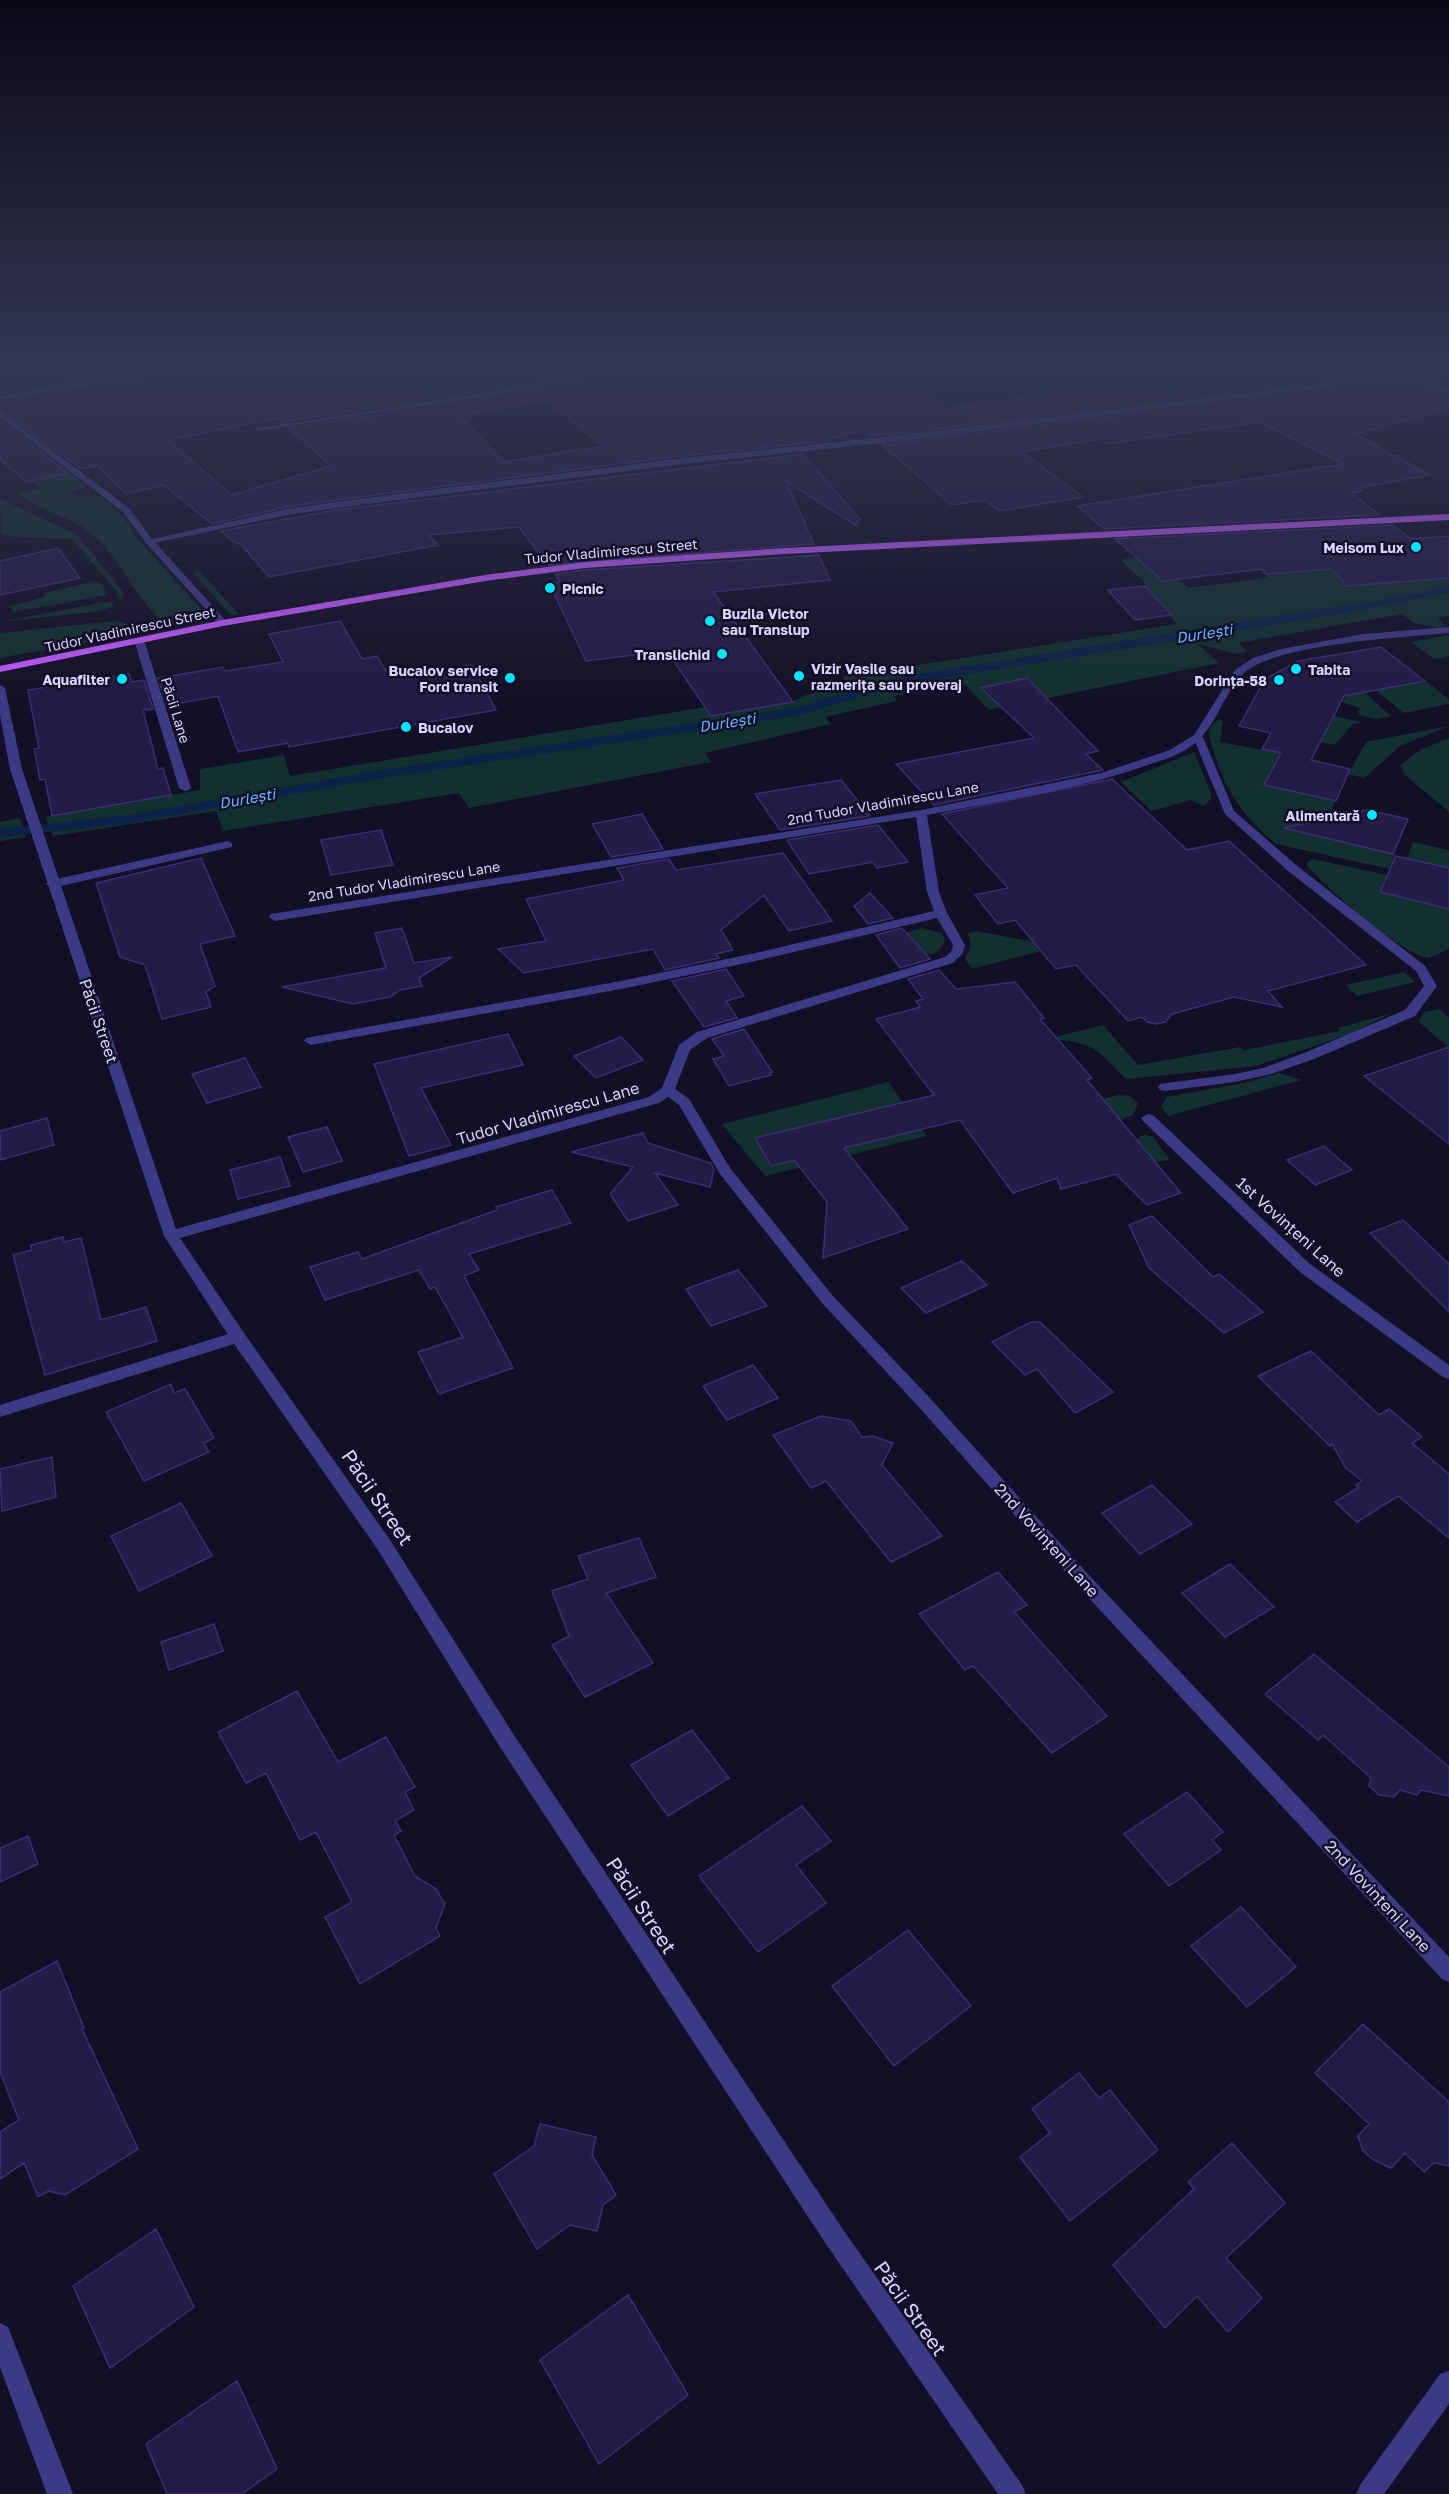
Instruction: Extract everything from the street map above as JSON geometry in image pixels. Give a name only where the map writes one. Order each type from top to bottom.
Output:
[{"type":"main road","name":"Tudor Vladimirescu Street","points":[[0,669],[224,623],[485,578],[627,561],[1449,518]]},
{"type":"street","points":[[82,475],[127,510],[149,541],[224,623]]},
{"type":"street","points":[[149,541],[287,512],[564,475]]},
{"type":"street","name":"2nd Tudor Vladimirescu Lane","points":[[276,917],[921,813],[1104,776],[1174,753],[1198,737],[1239,672],[1257,660],[1281,652],[1363,637],[1449,630]]},
{"type":"street","name":"Păcii Lane","points":[[139,640],[185,788]]},
{"type":"street","name":"Păcii Street","points":[[0,688],[16,769],[39,844],[171,1236],[238,1337],[382,1542],[505,1738],[834,2236],[1013,2494]]},
{"type":"street","points":[[1165,1087],[1235,1078],[1266,1071],[1309,1056],[1410,1014],[1431,986],[1421,969],[1292,868],[1229,812],[1198,737]]},
{"type":"street","points":[[668,1090],[684,1048],[702,1035],[950,960],[957,953],[959,945],[941,913],[928,866],[921,813]]},
{"type":"street","points":[[52,884],[228,845]]},
{"type":"street","points":[[311,1041],[621,985],[751,958],[941,913]]},
{"type":"street","name":"Tudor Vladimirescu Lane","points":[[171,1236],[654,1100],[668,1090]]},
{"type":"street","name":"2nd Vovințeni Lane","points":[[668,1090],[684,1102],[725,1171],[827,1299],[923,1401],[1080,1577],[1449,1972]]},
{"type":"street","name":"1st Vovințeni Lane","points":[[1148,1118],[1305,1268],[1449,1372]]},
{"type":"street","points":[[0,1411],[238,1337]]},
{"type":"street","points":[[0,2335],[60,2494]]},
{"type":"street","points":[[1369,2494],[1449,2383]]},
{"type":"green space","points":[[25,475],[73,475],[86,487],[70,491],[75,497],[96,494],[108,503],[128,523],[135,536],[203,611],[199,620],[180,625],[164,623],[145,603],[113,557],[94,536],[86,529],[36,505],[18,493],[40,489]]},
{"type":"green space","points":[[0,499],[72,532],[80,538],[123,592],[123,598],[120,600],[117,592],[72,539],[14,537],[1,534]]},
{"type":"green space","points":[[1240,548],[1449,553],[1449,616],[1438,618],[1444,625],[1438,628],[1414,623],[1402,614],[1238,643],[1248,652],[1237,654],[1198,644],[1219,663],[989,710],[964,684],[894,696],[897,701],[825,717],[831,724],[705,753],[711,762],[469,808],[459,793],[223,831],[216,811],[53,836],[45,817],[200,790],[200,769],[284,755],[290,776],[705,707],[711,716],[792,702],[806,695],[846,685],[843,677],[1177,624],[1144,585],[1147,585],[1121,560],[1150,554],[1188,588],[1268,578]]},
{"type":"green space","points":[[198,570],[239,614],[234,615],[227,611],[194,574]]},
{"type":"green space","points":[[95,581],[102,584],[108,595],[13,612],[9,606],[45,597],[44,593]]},
{"type":"green space","points":[[111,601],[114,606],[100,611],[0,622]]},
{"type":"green space","points":[[116,621],[132,625],[133,634],[0,658],[0,633]]},
{"type":"green space","points":[[1449,635],[1449,656],[1434,659],[1411,642]]},
{"type":"green space","points":[[1427,681],[1449,700],[1449,704],[1404,713],[1375,690]]},
{"type":"green space","points":[[1364,692],[1391,716],[1376,719],[1358,715],[1360,708],[1341,702],[1347,696]]},
{"type":"green space","points":[[1334,716],[1362,722],[1353,724],[1334,745],[1320,742]]},
{"type":"green space","points":[[1219,719],[1223,721],[1220,742],[1281,753],[1265,785],[1335,801],[1319,837],[1393,854],[1396,856],[1390,869],[1276,844],[1262,832],[1232,795],[1219,768],[1209,735],[1210,727]]},
{"type":"green space","points":[[1449,726],[1400,746],[1364,778],[1348,774],[1366,742]]},
{"type":"green space","points":[[1449,738],[1449,812],[1405,775],[1400,765],[1418,751]]},
{"type":"green space","points":[[1194,752],[1211,793],[1211,799],[1204,806],[1191,800],[1151,811],[1121,782]]},
{"type":"green space","points":[[20,818],[26,837],[0,841],[0,822]]},
{"type":"green space","points":[[1413,842],[1449,850],[1449,868],[1407,858]]},
{"type":"green space","points":[[1313,859],[1387,875],[1381,892],[1449,909],[1449,949],[1428,958],[1399,944],[1347,904],[1318,877],[1307,866],[1307,862]]},
{"type":"green space","points":[[921,928],[941,933],[945,938],[939,950],[926,955],[906,933]]},
{"type":"green space","points":[[976,931],[1034,942],[1041,951],[972,969],[965,959],[971,945],[968,934]]},
{"type":"green space","points":[[1404,972],[1415,982],[1357,996],[1346,985]]},
{"type":"green space","points":[[1439,1009],[1449,1018],[1449,1048],[1419,1022],[1424,1012]]},
{"type":"green space","points":[[1392,1013],[1347,1035],[1256,1066],[1126,1079],[1096,1051],[1081,1043],[1058,1040],[1055,1037],[1103,1025],[1138,1065],[1240,1047],[1244,1050],[1340,1031],[1338,1028]]},
{"type":"green space","points":[[1279,1073],[1301,1080],[1168,1116],[1161,1107],[1167,1097],[1248,1082]]},
{"type":"green space","points":[[888,1082],[927,1136],[765,1176],[722,1124]]},
{"type":"green space","points":[[1118,1095],[1130,1096],[1138,1103],[1133,1115],[1119,1120],[1102,1099]]},
{"type":"green space","points":[[1152,1136],[1170,1160],[1155,1162],[1137,1142],[1139,1137]]},
{"type":"building","points":[[19,475],[57,475],[26,482]]},
{"type":"building","points":[[107,475],[209,475],[232,495],[299,475],[530,475],[287,507],[212,524],[164,485],[126,494]]},
{"type":"building","points":[[625,475],[822,475],[860,519],[855,525],[786,481],[814,544],[548,565],[519,527],[429,535],[438,545],[269,577],[240,543],[236,544],[221,531],[336,510]]},
{"type":"building","points":[[917,475],[1054,475],[1083,497],[999,511],[985,500],[952,505]]},
{"type":"building","points":[[1271,475],[1428,475],[1358,488],[1362,491],[1351,493],[1380,515],[1104,529],[1077,506]]},
{"type":"building","points":[[1393,525],[1411,539],[1449,536],[1449,578],[1347,586],[1331,569],[1267,574],[1262,569],[1163,581],[1115,539]]},
{"type":"building","points":[[58,548],[80,578],[0,595],[0,561]]},
{"type":"building","points":[[819,555],[830,580],[713,592],[793,702],[711,716],[667,651],[586,661],[549,583],[560,582],[555,574],[585,570]]},
{"type":"building","points":[[1145,586],[1172,615],[1135,620],[1108,590]]},
{"type":"building","points":[[340,621],[362,659],[377,656],[387,673],[421,668],[423,673],[472,665],[496,710],[289,747],[288,743],[238,752],[218,696],[167,706],[158,678],[223,667],[225,671],[283,662],[269,634]]},
{"type":"building","points":[[1381,647],[1425,681],[1344,696],[1311,760],[1350,769],[1336,801],[1264,785],[1281,753],[1262,749],[1271,733],[1239,726],[1265,679],[1298,661]]},
{"type":"building","points":[[129,674],[132,682],[144,680],[153,709],[143,710],[158,769],[163,768],[171,795],[52,816],[45,779],[40,780],[34,749],[39,748],[28,690]]},
{"type":"building","points":[[1027,678],[1098,751],[1086,754],[1103,770],[934,805],[896,764],[1034,738],[981,688]]},
{"type":"building","points":[[1112,779],[1187,850],[1229,841],[1366,965],[1268,991],[1282,1007],[1234,997],[1172,1014],[1165,1022],[1157,1024],[1147,1022],[1142,1017],[1128,1021],[1076,965],[1056,969],[1015,920],[998,924],[975,895],[1008,888],[942,814]]},
{"type":"building","points":[[841,780],[870,816],[780,830],[755,794]]},
{"type":"building","points":[[1367,810],[1408,819],[1393,854],[1284,828]]},
{"type":"building","points":[[642,814],[663,849],[611,857],[592,824]]},
{"type":"building","points":[[878,825],[908,862],[877,868],[873,862],[809,874],[787,840]]},
{"type":"building","points":[[381,830],[393,865],[331,875],[321,840]]},
{"type":"building","points":[[783,853],[832,921],[789,931],[764,895],[721,930],[733,950],[716,954],[719,958],[665,970],[653,949],[524,973],[498,949],[546,941],[526,899],[624,880],[617,868],[669,859],[676,870]]},
{"type":"building","points":[[1396,856],[1449,868],[1449,909],[1380,892]]},
{"type":"building","points":[[201,858],[235,936],[200,944],[215,986],[206,992],[211,1007],[162,1019],[145,965],[120,957],[96,883]]},
{"type":"building","points":[[870,893],[893,918],[868,924],[854,906]]},
{"type":"building","points":[[402,928],[414,963],[452,957],[419,978],[422,986],[400,990],[390,997],[353,1004],[282,987],[386,968],[375,933]]},
{"type":"building","points":[[902,928],[930,959],[900,968],[876,935]]},
{"type":"building","points":[[726,969],[744,996],[726,1001],[737,1018],[704,1027],[672,981]]},
{"type":"building","points":[[939,970],[956,989],[1015,982],[1044,1018],[1040,1019],[1092,1078],[1087,1080],[1181,1193],[1147,1205],[1116,1174],[1061,1189],[1057,1178],[1013,1193],[960,1120],[844,1148],[908,1229],[823,1258],[827,1202],[794,1160],[771,1166],[755,1138],[934,1095],[876,1019],[920,1007],[916,1001],[923,999],[908,979]]},
{"type":"building","points":[[744,1029],[772,1072],[771,1075],[729,1086],[713,1059],[724,1056],[712,1039]]},
{"type":"building","points":[[508,1034],[523,1065],[421,1088],[451,1145],[409,1156],[374,1064]]},
{"type":"building","points":[[621,1037],[643,1060],[596,1078],[574,1056]]},
{"type":"building","points":[[1449,1047],[1449,1144],[1364,1076]]},
{"type":"building","points":[[245,1058],[261,1087],[207,1103],[192,1074]]},
{"type":"building","points":[[47,1118],[54,1145],[0,1160],[0,1131]]},
{"type":"building","points":[[327,1127],[342,1161],[303,1172],[288,1137]]},
{"type":"building","points":[[643,1133],[648,1143],[711,1163],[714,1169],[710,1187],[655,1173],[678,1205],[628,1221],[610,1194],[633,1167],[571,1152]]},
{"type":"building","points":[[1324,1146],[1352,1170],[1315,1185],[1287,1160]]},
{"type":"building","points":[[280,1157],[290,1186],[238,1199],[230,1170]]},
{"type":"building","points":[[552,1190],[571,1223],[469,1254],[479,1270],[464,1276],[513,1368],[439,1394],[418,1352],[463,1337],[435,1287],[430,1289],[419,1270],[325,1300],[310,1267],[358,1252],[362,1259],[497,1210],[496,1207]]},
{"type":"building","points":[[1152,1216],[1213,1277],[1219,1274],[1263,1312],[1224,1333],[1149,1268],[1129,1225]]},
{"type":"building","points":[[1403,1220],[1449,1264],[1449,1312],[1370,1233]]},
{"type":"building","points":[[63,1237],[64,1242],[81,1238],[101,1320],[146,1307],[157,1341],[45,1375],[13,1255],[32,1250],[31,1245]]},
{"type":"building","points":[[962,1261],[987,1285],[926,1313],[901,1288]]},
{"type":"building","points":[[738,1270],[767,1306],[711,1326],[686,1289]]},
{"type":"building","points":[[1031,1322],[1040,1322],[1113,1392],[1075,1413],[1037,1369],[1025,1375],[992,1342]]},
{"type":"building","points":[[1311,1351],[1379,1415],[1389,1409],[1422,1437],[1412,1443],[1449,1474],[1449,1538],[1398,1496],[1357,1522],[1335,1502],[1358,1488],[1356,1485],[1362,1481],[1345,1467],[1332,1444],[1330,1446],[1258,1376]]},
{"type":"building","points":[[753,1365],[778,1398],[727,1420],[703,1386]]},
{"type":"building","points":[[171,1384],[174,1393],[185,1389],[214,1438],[204,1443],[209,1452],[144,1481],[106,1412]]},
{"type":"building","points":[[821,1416],[851,1421],[862,1437],[873,1436],[893,1443],[882,1465],[942,1536],[891,1562],[826,1481],[811,1488],[773,1435]]},
{"type":"building","points":[[52,1457],[56,1497],[2,1511],[0,1469]]},
{"type":"building","points":[[1152,1485],[1192,1524],[1140,1554],[1102,1513]]},
{"type":"building","points":[[181,1503],[212,1556],[139,1591],[111,1536]]},
{"type":"building","points":[[639,1538],[656,1577],[606,1593],[653,1663],[585,1697],[552,1645],[569,1636],[552,1591],[588,1579],[578,1556]]},
{"type":"building","points":[[1230,1564],[1274,1607],[1225,1637],[1182,1593]]},
{"type":"building","points":[[998,1572],[1027,1605],[1014,1612],[1107,1716],[1052,1753],[973,1666],[965,1670],[919,1614]]},
{"type":"building","points":[[214,1624],[223,1651],[169,1670],[161,1642]]},
{"type":"building","points":[[1314,1654],[1449,1767],[1449,1796],[1421,1790],[1417,1795],[1400,1790],[1394,1797],[1379,1795],[1369,1786],[1371,1778],[1323,1735],[1318,1740],[1265,1694]]},
{"type":"building","points":[[297,1691],[338,1762],[386,1737],[415,1787],[405,1792],[414,1810],[395,1821],[401,1831],[394,1835],[415,1876],[436,1889],[445,1904],[436,1928],[440,1936],[360,1984],[325,1917],[352,1902],[316,1832],[300,1840],[266,1773],[246,1783],[218,1732]]},
{"type":"building","points":[[692,1730],[729,1778],[668,1816],[631,1765]]},
{"type":"building","points":[[1187,1792],[1223,1832],[1212,1840],[1221,1850],[1169,1886],[1124,1834]]},
{"type":"building","points":[[802,1806],[831,1841],[796,1865],[826,1903],[758,1952],[699,1876]]},
{"type":"building","points":[[28,1836],[38,1864],[0,1882],[0,1848]]},
{"type":"building","points":[[1241,1907],[1296,1967],[1247,2007],[1191,1946]]},
{"type":"building","points":[[908,1930],[971,2006],[894,2066],[832,1986]]},
{"type":"building","points":[[57,1961],[84,2028],[82,2029],[138,2149],[65,2195],[48,2191],[38,2197],[24,2163],[0,2179],[0,2132],[19,2120],[0,2072],[0,1992]]},
{"type":"building","points":[[1363,2024],[1449,2102],[1449,2166],[1434,2163],[1424,2172],[1405,2153],[1391,2168],[1374,2160],[1363,2151],[1358,2136],[1369,2124],[1315,2073]]},
{"type":"building","points":[[1079,2073],[1099,2098],[1110,2090],[1158,2150],[1070,2221],[1020,2157],[1050,2133],[1032,2109]]},
{"type":"building","points":[[540,2124],[596,2137],[592,2155],[616,2195],[603,2205],[597,2231],[570,2225],[537,2249],[494,2174],[534,2146]]},
{"type":"building","points":[[1232,2143],[1285,2203],[1226,2258],[1262,2298],[1228,2332],[1197,2296],[1165,2328],[1113,2265],[1194,2189],[1188,2182]]},
{"type":"building","points":[[156,2229],[194,2307],[110,2368],[73,2286]]},
{"type":"building","points":[[628,2295],[688,2395],[599,2464],[540,2360]]},
{"type":"building","points":[[237,2381],[277,2469],[242,2494],[167,2494],[146,2444]]},
{"type":"waterway","name":"Durlești","points":[[1339,611],[1449,590]]},
{"type":"waterway","name":"Durlești","points":[[0,833],[130,819],[376,775],[800,711],[894,682],[1347,609]]},
{"type":"place","name":"Meisom Lux","points":[[1416,547]]},
{"type":"place","name":"Picnic","points":[[550,588]]},
{"type":"place","name":"Buzila Victor sau Translup","points":[[710,621]]},
{"type":"place","name":"Translichid","points":[[722,654]]},
{"type":"place","name":"Tabita","points":[[1296,669]]},
{"type":"place","name":"Vizir Vasile sau razmerița sau proveraj","points":[[799,676]]},
{"type":"place","name":"Bucalov service Ford transit","points":[[510,678]]},
{"type":"place","name":"Aquafilter","points":[[122,679]]},
{"type":"place","name":"Dorința-58","points":[[1279,680]]},
{"type":"place","name":"Bucalov","points":[[406,727]]},
{"type":"place","name":"Alimentară","points":[[1372,815]]}]
